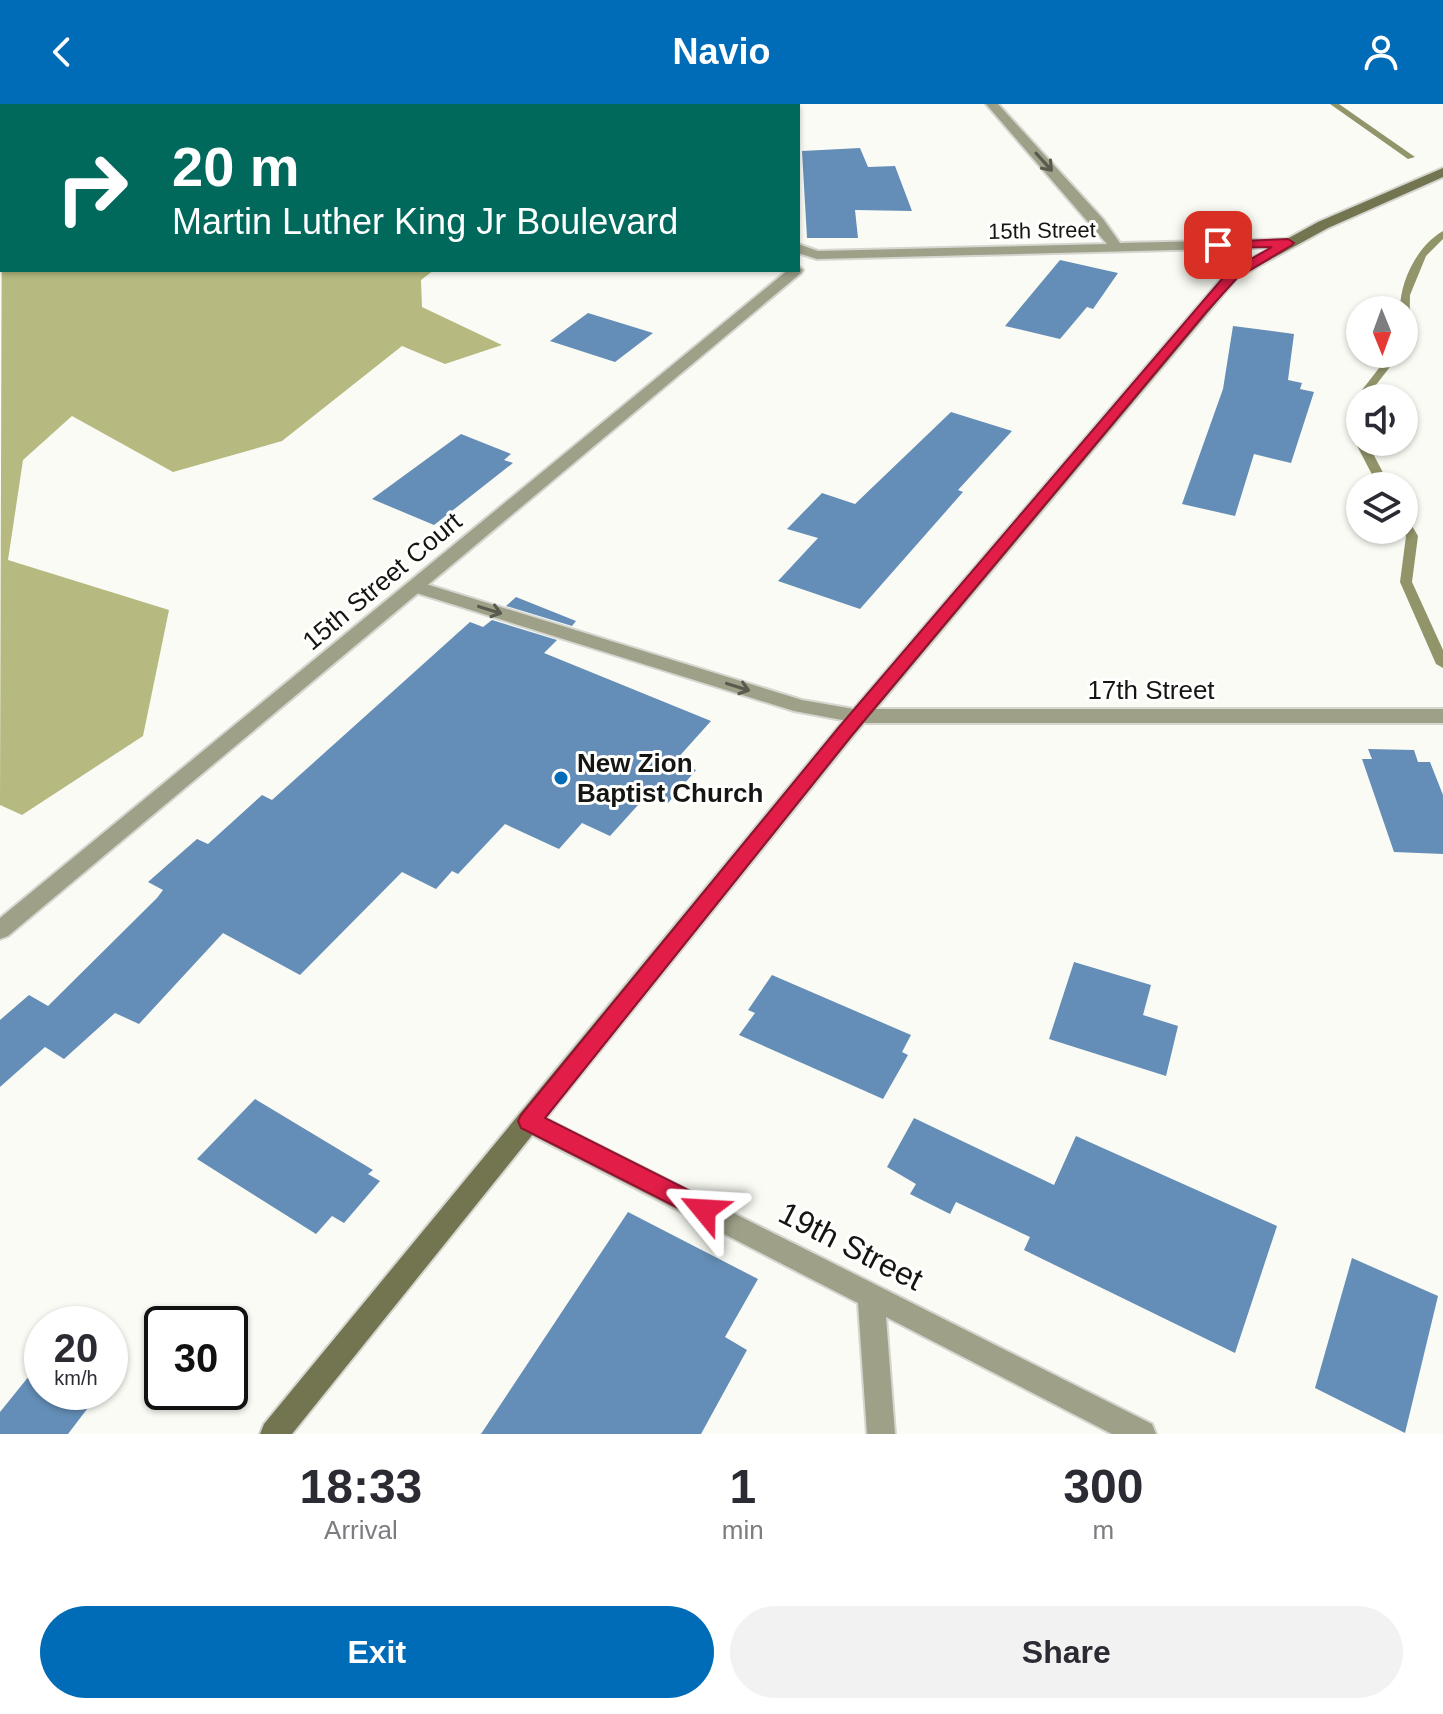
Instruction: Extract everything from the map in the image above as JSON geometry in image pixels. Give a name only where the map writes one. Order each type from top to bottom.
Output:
[{"type":"main road","points":[[274,1434],[858,716],[1232,275],[1288,243],[1443,172]]},
{"type":"street","points":[[992,104],[1098,222],[1117,248]]},
{"type":"street","name":"15th Street","points":[[800,249],[813,255],[1288,243]]},
{"type":"street","name":"15th Street Court","points":[[800,266],[813,255]]},
{"type":"street","name":"15th Street Court","points":[[0,930],[793,272]]},
{"type":"street","name":"17th Street","points":[[416,587],[801,706],[858,716],[1443,716]]},
{"type":"street","name":"19th Street","points":[[529,1121],[1142,1434]]},
{"type":"street","points":[[871,1294],[881,1434]]},
{"type":"green space","points":[[2,272],[431,272],[421,280],[422,307],[502,345],[445,364],[402,346],[282,441],[173,472],[72,416],[23,460],[8,560],[169,610],[143,736],[22,815],[0,805]]},
{"type":"building","points":[[860,148],[868,167],[895,166],[912,211],[855,210],[858,238],[807,238],[802,151]]},
{"type":"building","points":[[1060,260],[1118,273],[1093,309],[1087,307],[1060,339],[1005,326]]},
{"type":"building","points":[[588,313],[653,333],[615,362],[550,341]]},
{"type":"building","points":[[1233,326],[1294,334],[1288,380],[1302,383],[1300,389],[1314,392],[1291,463],[1254,454],[1235,516],[1182,504],[1223,389]]},
{"type":"building","points":[[951,412],[1012,431],[958,490],[963,492],[860,609],[778,581],[818,538],[787,529],[822,493],[855,504]]},
{"type":"building","points":[[461,434],[511,454],[504,460],[513,463],[434,525],[372,499]]},
{"type":"building","points":[[516,597],[576,621],[572,626],[506,606]]},
{"type":"building","name":"New Zion Baptist Church","points":[[492,620],[557,640],[544,653],[711,721],[675,761],[696,770],[668,803],[648,794],[610,836],[582,823],[559,849],[505,824],[458,874],[452,871],[436,889],[402,872],[300,975],[223,933],[139,1024],[115,1013],[64,1059],[45,1047],[0,1087],[0,1020],[29,995],[48,1006],[157,898],[163,890],[148,882],[197,839],[208,844],[262,795],[272,800],[470,622],[483,627]]},
{"type":"building","points":[[1368,749],[1414,750],[1418,762],[1430,762],[1443,795],[1443,854],[1394,852],[1362,759],[1372,759]]},
{"type":"building","points":[[1074,962],[1151,985],[1143,1015],[1178,1026],[1166,1076],[1049,1039]]},
{"type":"building","points":[[772,975],[911,1035],[902,1052],[908,1055],[883,1099],[739,1035],[755,1013],[748,1010]]},
{"type":"building","points":[[255,1099],[373,1170],[368,1174],[380,1181],[344,1223],[332,1216],[316,1234],[197,1159]]},
{"type":"building","points":[[914,1118],[1054,1185],[1076,1136],[1277,1226],[1235,1353],[1024,1250],[1030,1237],[956,1202],[950,1214],[910,1194],[916,1184],[887,1167]]},
{"type":"building","points":[[628,1212],[758,1279],[725,1337],[747,1350],[701,1434],[481,1434]]},
{"type":"building","points":[[1352,1258],[1438,1296],[1405,1433],[1315,1388]]},
{"type":"building","points":[[24,1382],[24,1410],[86,1410],[68,1434],[0,1434],[0,1412]]},
{"type":"waterway","points":[[1334,104],[1411,157]]},
{"type":"waterway","points":[[1405,296],[1422,255],[1443,234]]},
{"type":"waterway","points":[[1372,384],[1384,368]]},
{"type":"waterway","points":[[1368,456],[1377,472]]},
{"type":"waterway","points":[[1411,544],[1406,582],[1443,664]]},
{"type":"place","name":"New Zion Baptist Church","points":[[561,778]]},
{"type":"route","points":[[704,1210],[529,1121],[846,731],[1232,275],[1288,243],[1218,245]]}]
